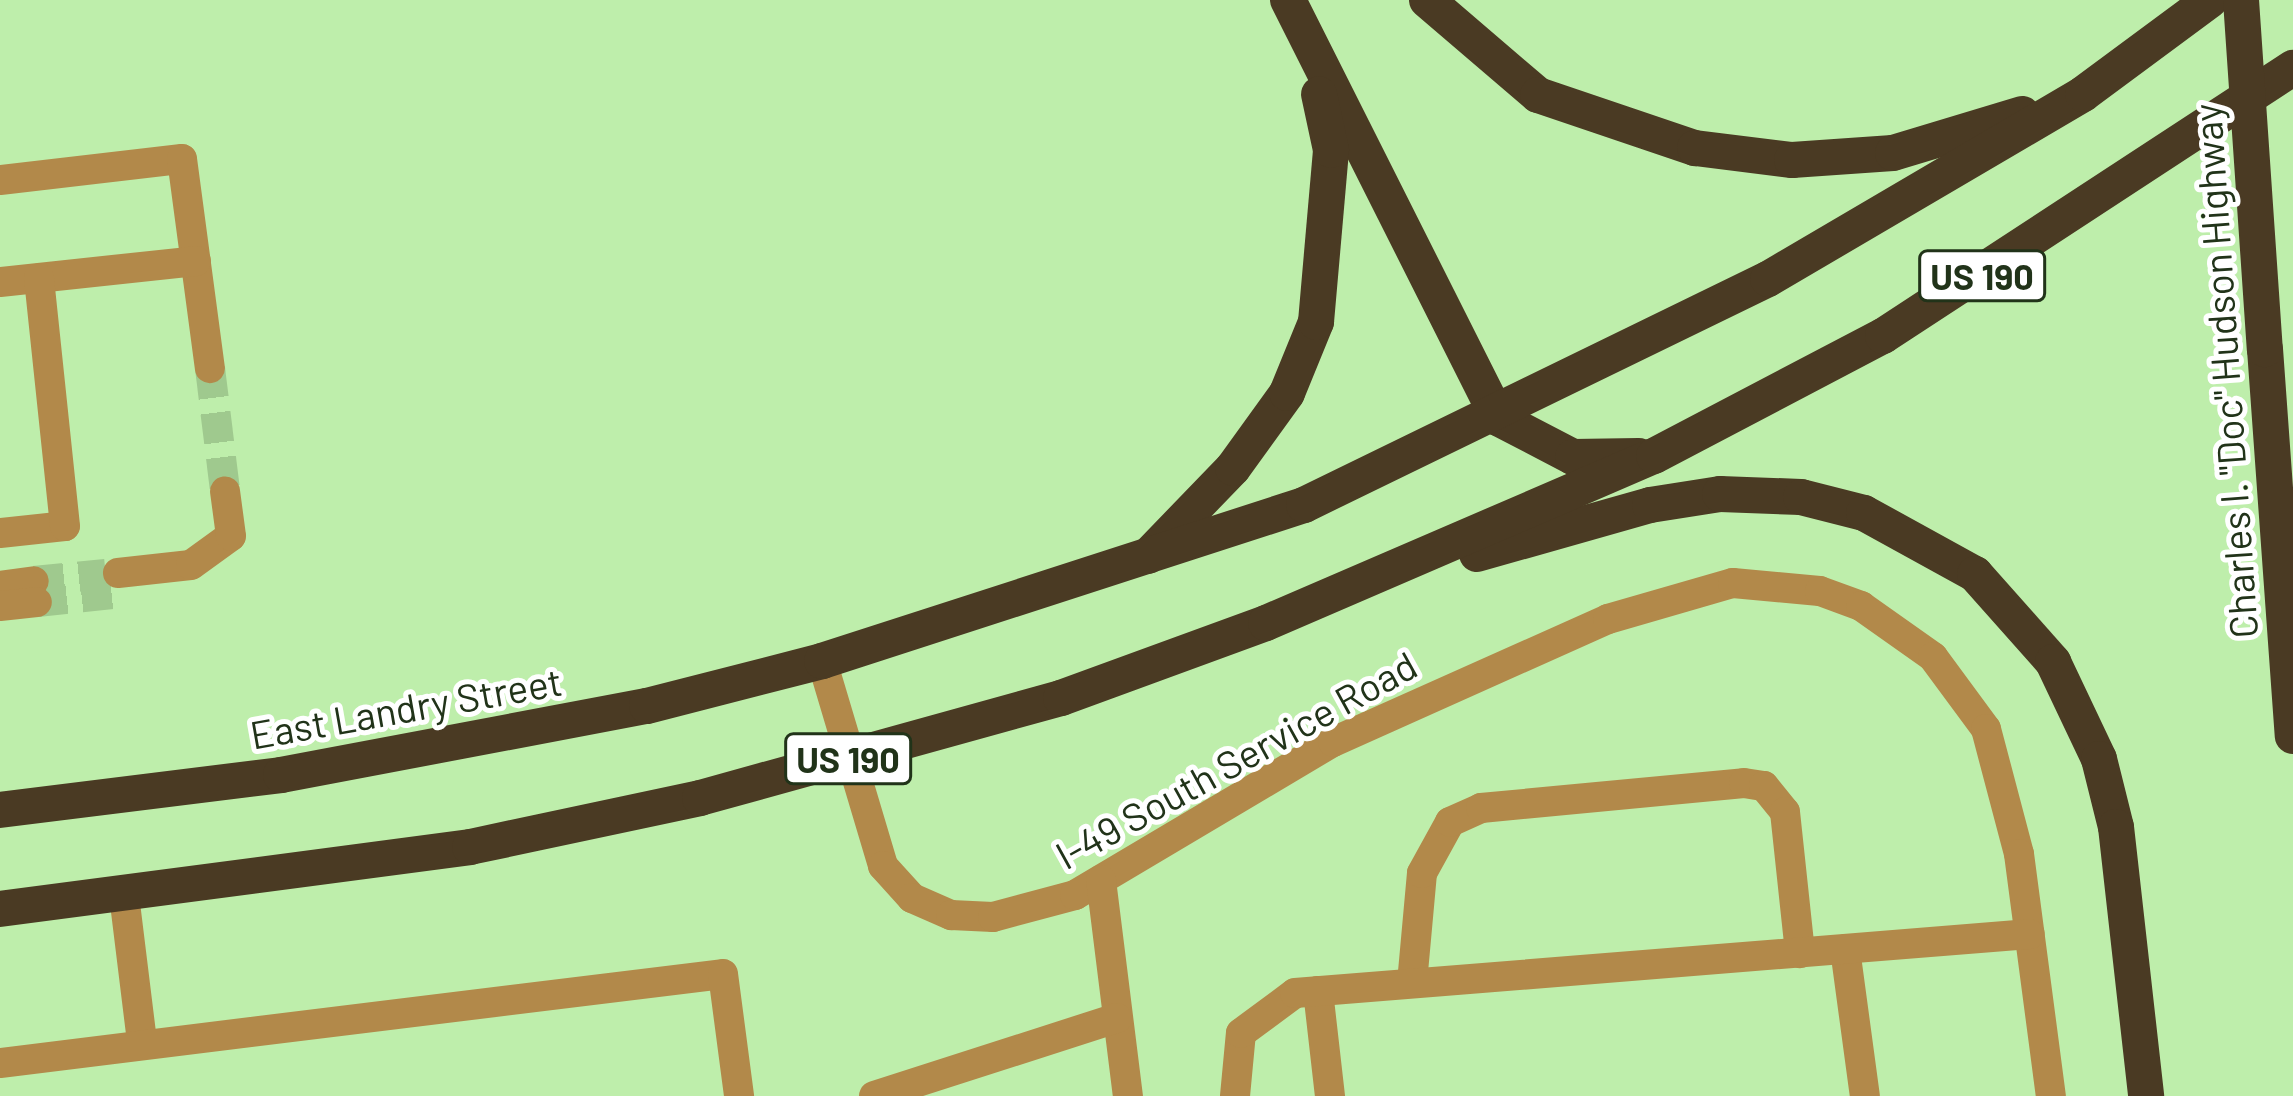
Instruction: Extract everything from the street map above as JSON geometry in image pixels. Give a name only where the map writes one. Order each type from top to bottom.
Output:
[{"type":"highway","points":[[1288,0],[1311,56],[1498,418],[1573,457],[1654,456]]},
{"type":"highway","points":[[1427,0],[1538,95],[1695,148],[1792,160],[1893,153],[2083,94]]},
{"type":"highway","name":"US 190","points":[[822,661],[1143,561],[1304,505],[1498,418],[1768,279],[2083,94],[2210,0]]},
{"type":"highway","name":"Charles I. \"Doc\" Hudson Highway","points":[[2241,0],[2293,736]]},
{"type":"highway","points":[[1143,561],[1246,449],[1287,393],[1316,322],[1330,150],[1311,56]]},
{"type":"highway","name":"US 190","points":[[0,909],[470,847],[847,759],[1061,698],[1380,578],[1654,456],[2038,242],[2293,68]]},
{"type":"highway","points":[[1380,578],[1720,494],[1801,497],[1864,513],[1976,574],[2053,662],[2099,759],[2116,826],[2146,1096]]},
{"type":"highway","name":"East Landry Street","points":[[0,810],[459,746],[822,661]]},
{"type":"street","points":[[0,180],[182,159],[209,368]]},
{"type":"street","points":[[0,282],[196,261]]},
{"type":"street","points":[[0,533],[65,526],[39,278]]},
{"type":"street","points":[[120,583],[197,585],[235,556],[225,490]]},
{"type":"street","name":"I-49 South Service Road","points":[[822,661],[847,759],[884,866],[912,898],[951,915],[993,917],[1101,880],[1410,704],[1690,591],[1777,583],[1861,606],[1934,657],[1963,691],[2001,769],[2030,934],[2051,1096]]},
{"type":"street","points":[[0,586],[36,592],[0,606]]},
{"type":"street","points":[[1412,983],[1422,873],[1450,822],[1481,808],[1744,783],[1764,786],[1785,812],[1800,952]]},
{"type":"street","points":[[1101,880],[1128,1096]]},
{"type":"street","points":[[124,895],[142,1042]]},
{"type":"street","points":[[1234,1096],[1232,1050],[1250,1023],[1277,1000],[1318,991],[2030,934]]},
{"type":"street","points":[[1845,949],[1865,1096]]},
{"type":"street","points":[[0,1063],[723,974],[739,1096]]},
{"type":"street","points":[[1318,991],[1330,1096]]},
{"type":"street","points":[[874,1096],[1117,1018]]},
{"type":"tunnel","points":[[210,368],[225,491]]},
{"type":"tunnel","points":[[34,581],[106,574]]},
{"type":"tunnel","points":[[37,602],[122,593]]}]
